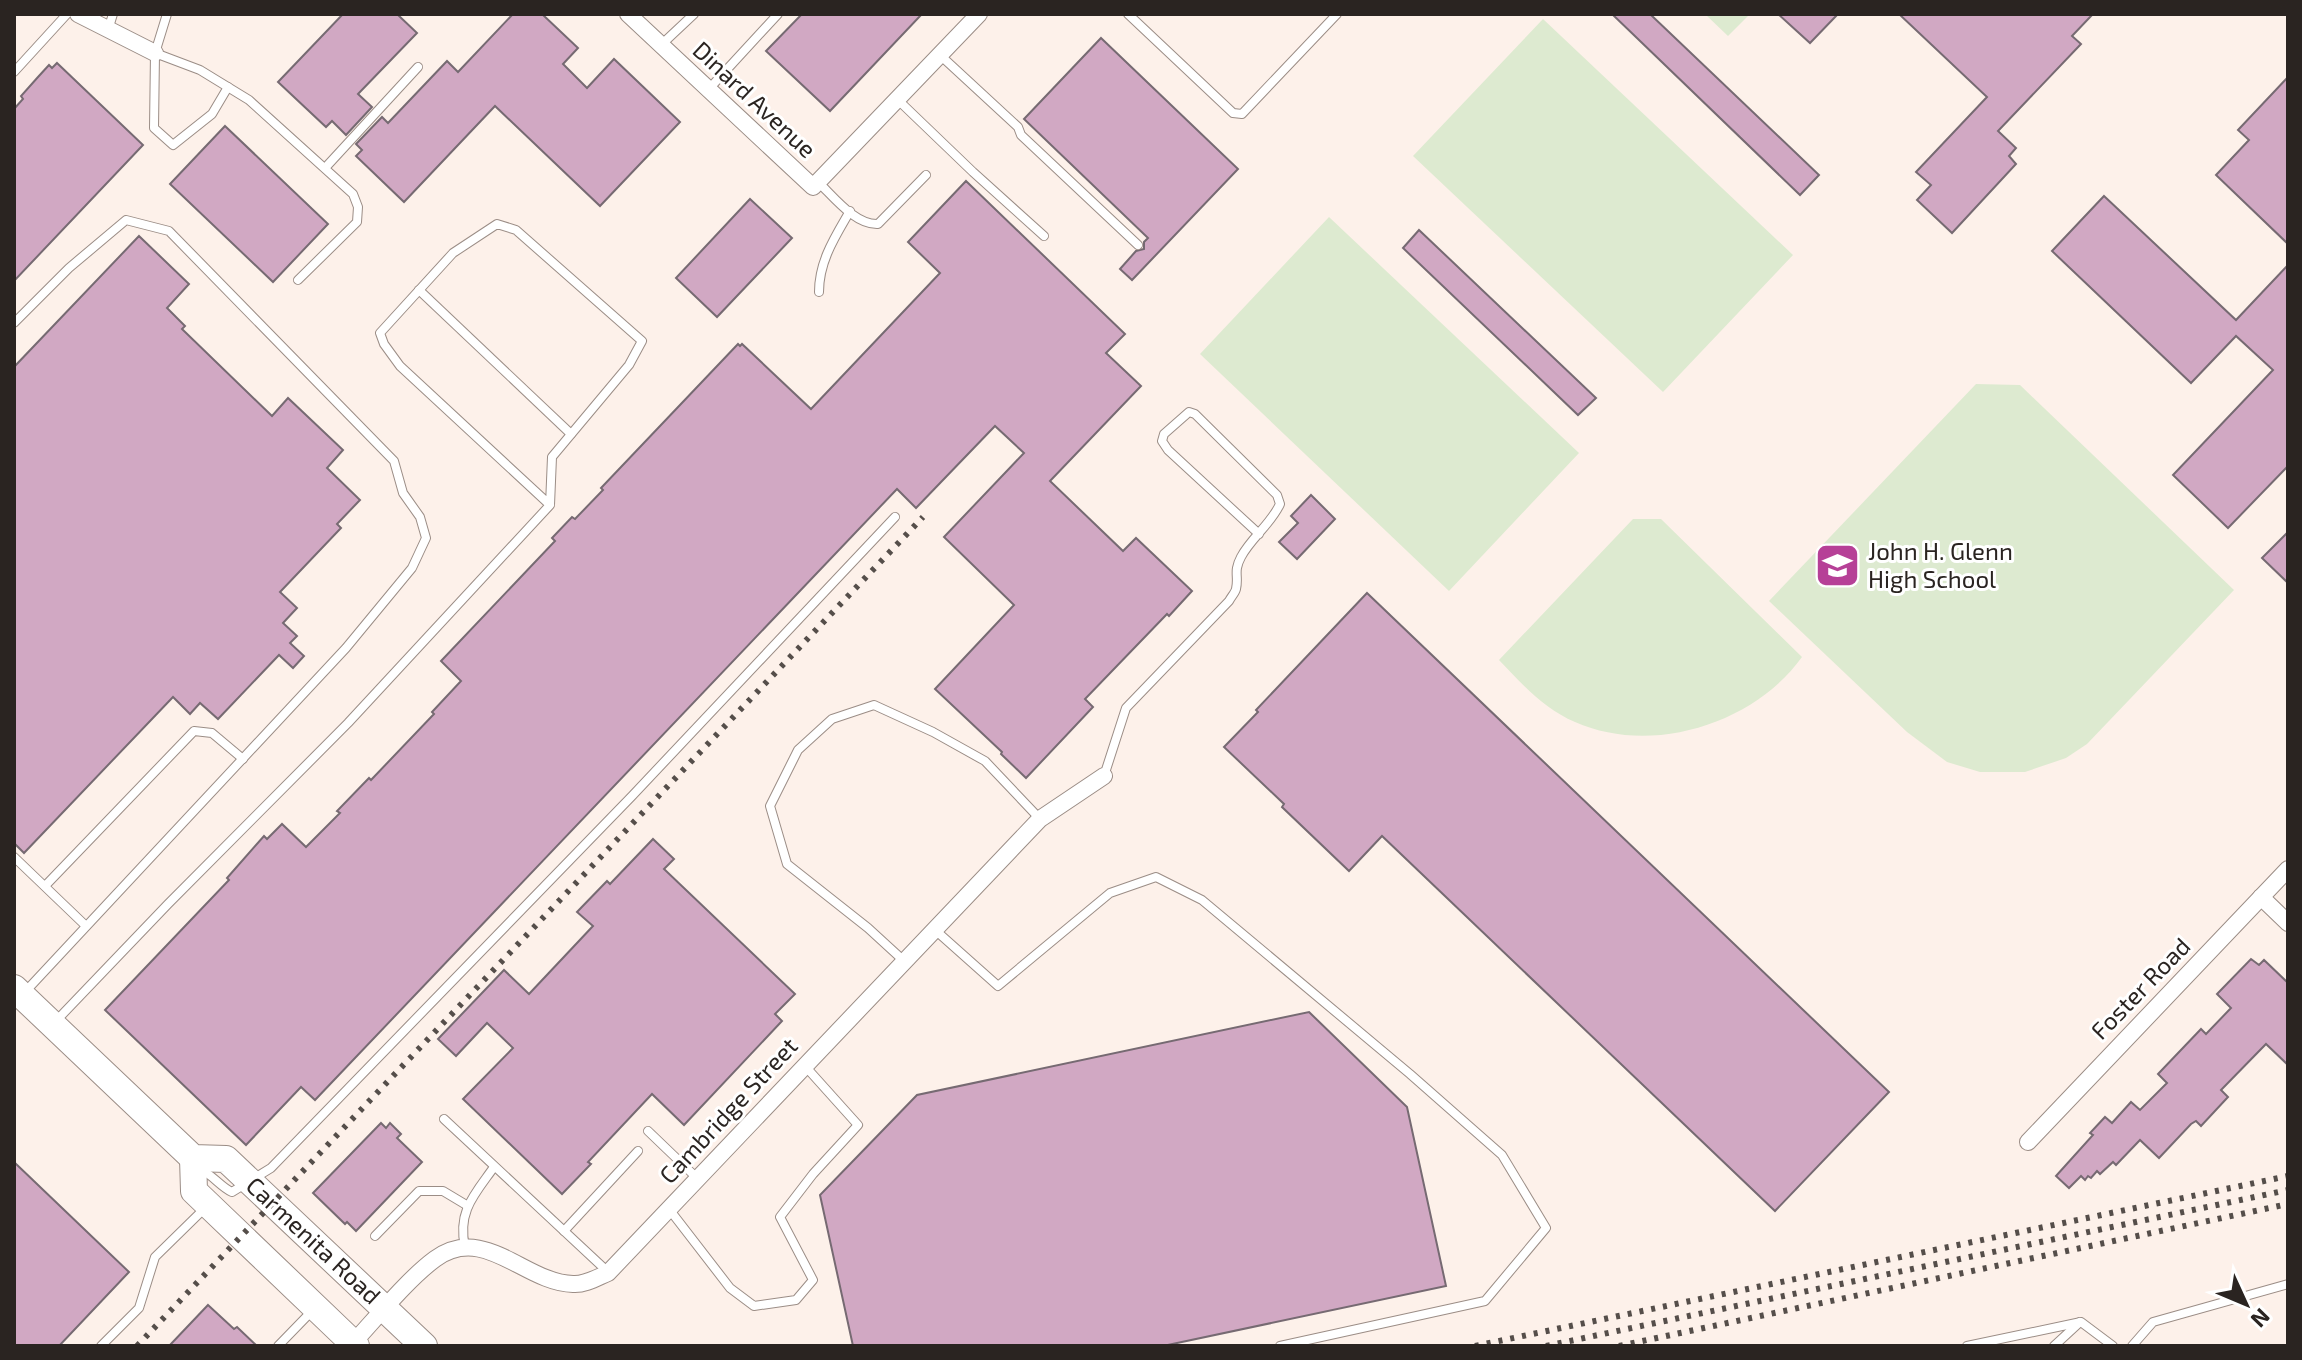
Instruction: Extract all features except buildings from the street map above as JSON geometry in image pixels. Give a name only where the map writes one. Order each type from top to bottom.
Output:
[{"type":"main road","name":"Carmenita Road","points":[[18,992],[193,1163],[194,1191],[354,1344]]},
{"type":"main road","name":"Carmenita Road","points":[[193,1163],[226,1159],[424,1346]]},
{"type":"street","points":[[78,14],[155,53]]},
{"type":"street","name":"Dinard Avenue","points":[[628,14],[708,90],[816,184]]},
{"type":"street","points":[[816,184],[979,14]]},
{"type":"street","name":"Cambridge Street","points":[[608,1273],[1040,819],[1104,776]]},
{"type":"street","name":"Foster Road","points":[[2028,1142],[2288,869]]},
{"type":"street","points":[[2261,897],[2288,923]]},
{"type":"street","points":[[354,1344],[437,1257],[465,1247],[487,1249],[542,1276],[574,1284],[608,1273]]},
{"type":"lane","points":[[14,72],[67,14]]},
{"type":"lane","points":[[107,31],[113,14]]},
{"type":"lane","points":[[167,14],[155,53],[154,128],[173,145],[212,114],[228,87]]},
{"type":"lane","points":[[661,46],[694,14]]},
{"type":"lane","points":[[708,90],[778,14]]},
{"type":"lane","points":[[1128,14],[1233,113],[1242,114],[1337,14]]},
{"type":"lane","points":[[155,53],[200,70],[249,100],[353,194],[358,207],[357,222],[298,280]]},
{"type":"lane","points":[[940,54],[1138,245]]},
{"type":"lane","points":[[325,168],[418,67]]},
{"type":"lane","points":[[897,99],[1044,236]]},
{"type":"lane","points":[[816,184],[861,220],[878,224],[926,175]]},
{"type":"lane","points":[[819,292],[819,274],[850,211]]},
{"type":"lane","points":[[14,323],[69,268],[126,220],[169,231],[394,461],[403,493],[420,517],[426,538],[412,568],[346,648],[86,926],[18,992]]},
{"type":"lane","points":[[52,1025],[348,723],[550,505],[552,457],[629,365],[642,341],[516,230],[497,224],[453,253],[380,333],[400,366],[550,505]]},
{"type":"lane","points":[[419,290],[571,434]]},
{"type":"lane","points":[[1104,776],[1126,708],[1229,601],[1236,588],[1235,571],[1243,553],[1259,534],[1276,512],[1280,504],[1277,495],[1195,414],[1189,412],[1164,434],[1162,441],[1259,534]]},
{"type":"lane","points":[[249,1181],[282,1158],[632,796],[895,517]]},
{"type":"lane","points":[[904,961],[868,928],[787,864],[770,806],[798,750],[832,719],[874,705],[933,732],[985,761],[1040,819]]},
{"type":"lane","points":[[45,886],[194,731],[212,733],[243,759]]},
{"type":"lane","points":[[14,857],[86,926]]},
{"type":"lane","points":[[934,929],[998,986],[1110,893],[1156,877],[1202,900],[1502,1155],[1546,1228],[1485,1301],[1280,1346]]},
{"type":"lane","points":[[669,1209],[730,1288],[754,1306],[796,1300],[813,1280],[780,1217],[813,1174],[858,1125],[804,1066]]},
{"type":"lane","points":[[444,1119],[608,1273]]},
{"type":"lane","points":[[648,1131],[697,1178]]},
{"type":"lane","points":[[564,1231],[638,1151]]},
{"type":"lane","points":[[465,1247],[461,1231],[464,1212],[494,1167]]},
{"type":"lane","points":[[375,1236],[419,1191],[443,1191],[468,1206]]},
{"type":"lane","points":[[101,1346],[139,1308],[155,1257],[209,1205]]},
{"type":"lane","points":[[2132,1346],[2153,1322],[2288,1284]]},
{"type":"lane","points":[[278,1346],[316,1307]]},
{"type":"lane","points":[[2054,1346],[2081,1322]]},
{"type":"lane","points":[[1967,1346],[2081,1322],[2113,1346]]},
{"type":"green space","points":[[1705,14],[1750,14],[1728,36]]},
{"type":"green space","points":[[1543,19],[1793,255],[1663,392],[1413,156]]},
{"type":"green space","points":[[1329,217],[1579,453],[1449,591],[1200,354]]},
{"type":"green space","points":[[1976,384],[2020,385],[2234,590],[2087,744],[2066,758],[2025,772],[1980,772],[1947,762],[1907,732],[1769,601]]},
{"type":"green space","points":[[1633,519],[1661,519],[1802,657],[1782,680],[1757,700],[1729,716],[1668,734],[1636,736],[1605,732],[1575,722],[1553,710],[1499,660]]},
{"type":"railway","points":[[137,1346],[923,517]]},
{"type":"railway","points":[[1475,1346],[2288,1176]]},
{"type":"railway","points":[[1546,1346],[2288,1190]]},
{"type":"railway","points":[[1619,1346],[2288,1204]]},
{"type":"place","name":"John H. Glenn High School","points":[[1837,566]]}]
